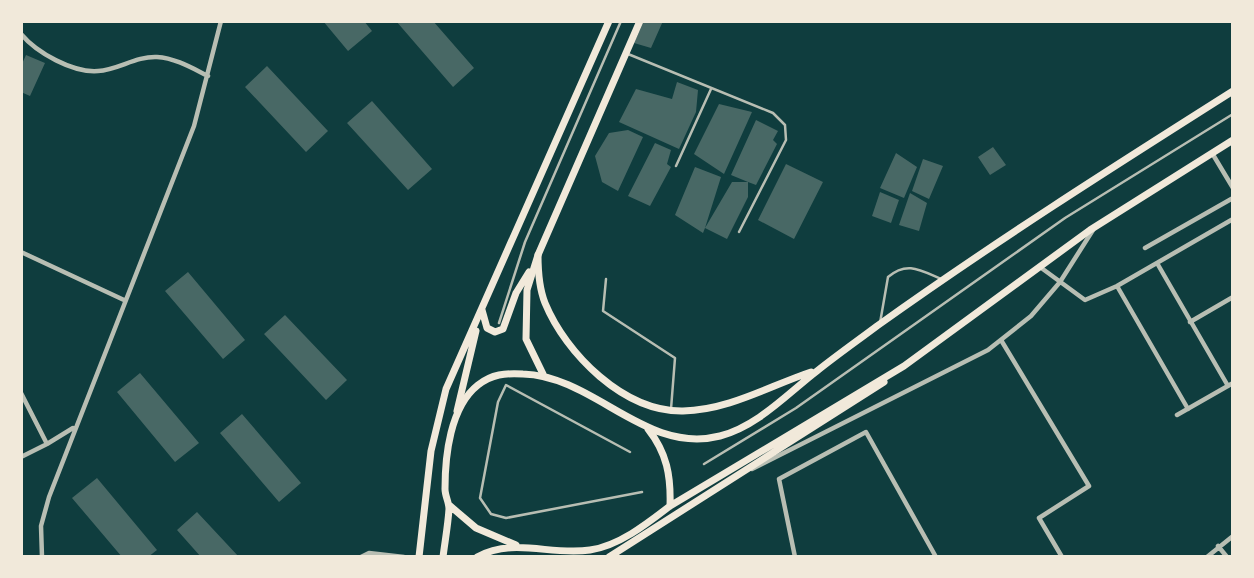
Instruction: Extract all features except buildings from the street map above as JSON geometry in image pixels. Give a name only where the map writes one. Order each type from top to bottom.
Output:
[{"type":"main road","points":[[419,557],[431,451],[446,389],[609,21]]},
{"type":"main road","points":[[544,374],[526,339],[527,289],[536,259],[640,21]]},
{"type":"main road","points":[[451,432],[467,398],[487,379],[496,374],[544,374],[577,386],[648,428],[685,440],[720,436],[776,405],[817,370],[1071,193],[1233,91]]},
{"type":"main road","points":[[609,557],[877,388],[1096,227],[1233,140]]},
{"type":"main road","points":[[482,309],[487,328],[495,332],[503,329],[516,293],[536,259]]},
{"type":"main road","points":[[536,259],[546,305],[568,341],[587,363],[620,390],[646,404],[671,409],[704,409],[751,396],[817,370]]},
{"type":"main road","points":[[478,320],[469,368],[451,432],[444,493],[449,505],[476,527],[516,545],[555,551],[591,550],[635,531],[670,506],[904,366]]},
{"type":"main road","points":[[648,428],[659,442],[671,476],[670,506]]},
{"type":"main road","points":[[443,557],[449,505]]},
{"type":"main road","points":[[477,557],[516,545]]},
{"type":"street","points":[[42,557],[41,526],[73,428],[194,126],[221,21]]},
{"type":"street","points":[[21,34],[65,64],[83,70],[100,71],[147,57],[158,57],[170,59],[208,76]]},
{"type":"street","points":[[1212,153],[1233,188]]},
{"type":"street","points":[[1145,248],[1233,198]]},
{"type":"street","points":[[1040,267],[1085,300],[1117,286],[1233,219]]},
{"type":"street","points":[[746,472],[988,350],[1031,316],[1060,282],[1096,227]]},
{"type":"street","points":[[21,253],[124,300]]},
{"type":"street","points":[[1157,263],[1230,385],[1177,415]]},
{"type":"street","points":[[1117,286],[1188,409]]},
{"type":"street","points":[[1190,322],[1233,297]]},
{"type":"street","points":[[1001,340],[1089,486],[1039,518],[1062,557]]},
{"type":"street","points":[[21,393],[47,444]]},
{"type":"street","points":[[21,457],[73,428]]},
{"type":"street","points":[[795,557],[779,479],[866,432],[936,557]]},
{"type":"street","points":[[1207,557],[1233,536]]},
{"type":"street","points":[[1218,546],[1227,557]]},
{"type":"street","points":[[361,557],[369,553],[404,557]]},
{"type":"lane","points":[[499,323],[525,242],[621,21]]},
{"type":"lane","points":[[625,53],[773,113],[785,125],[786,140],[739,232]]},
{"type":"lane","points":[[676,166],[711,89]]},
{"type":"lane","points":[[704,464],[816,394],[1124,180],[1233,114]]},
{"type":"lane","points":[[880,325],[888,277],[897,269],[914,267],[944,281]]},
{"type":"lane","points":[[606,279],[603,311],[675,358],[671,409]]},
{"type":"lane","points":[[631,452],[506,385],[498,402],[480,498],[491,514],[506,518],[642,492]]}]
